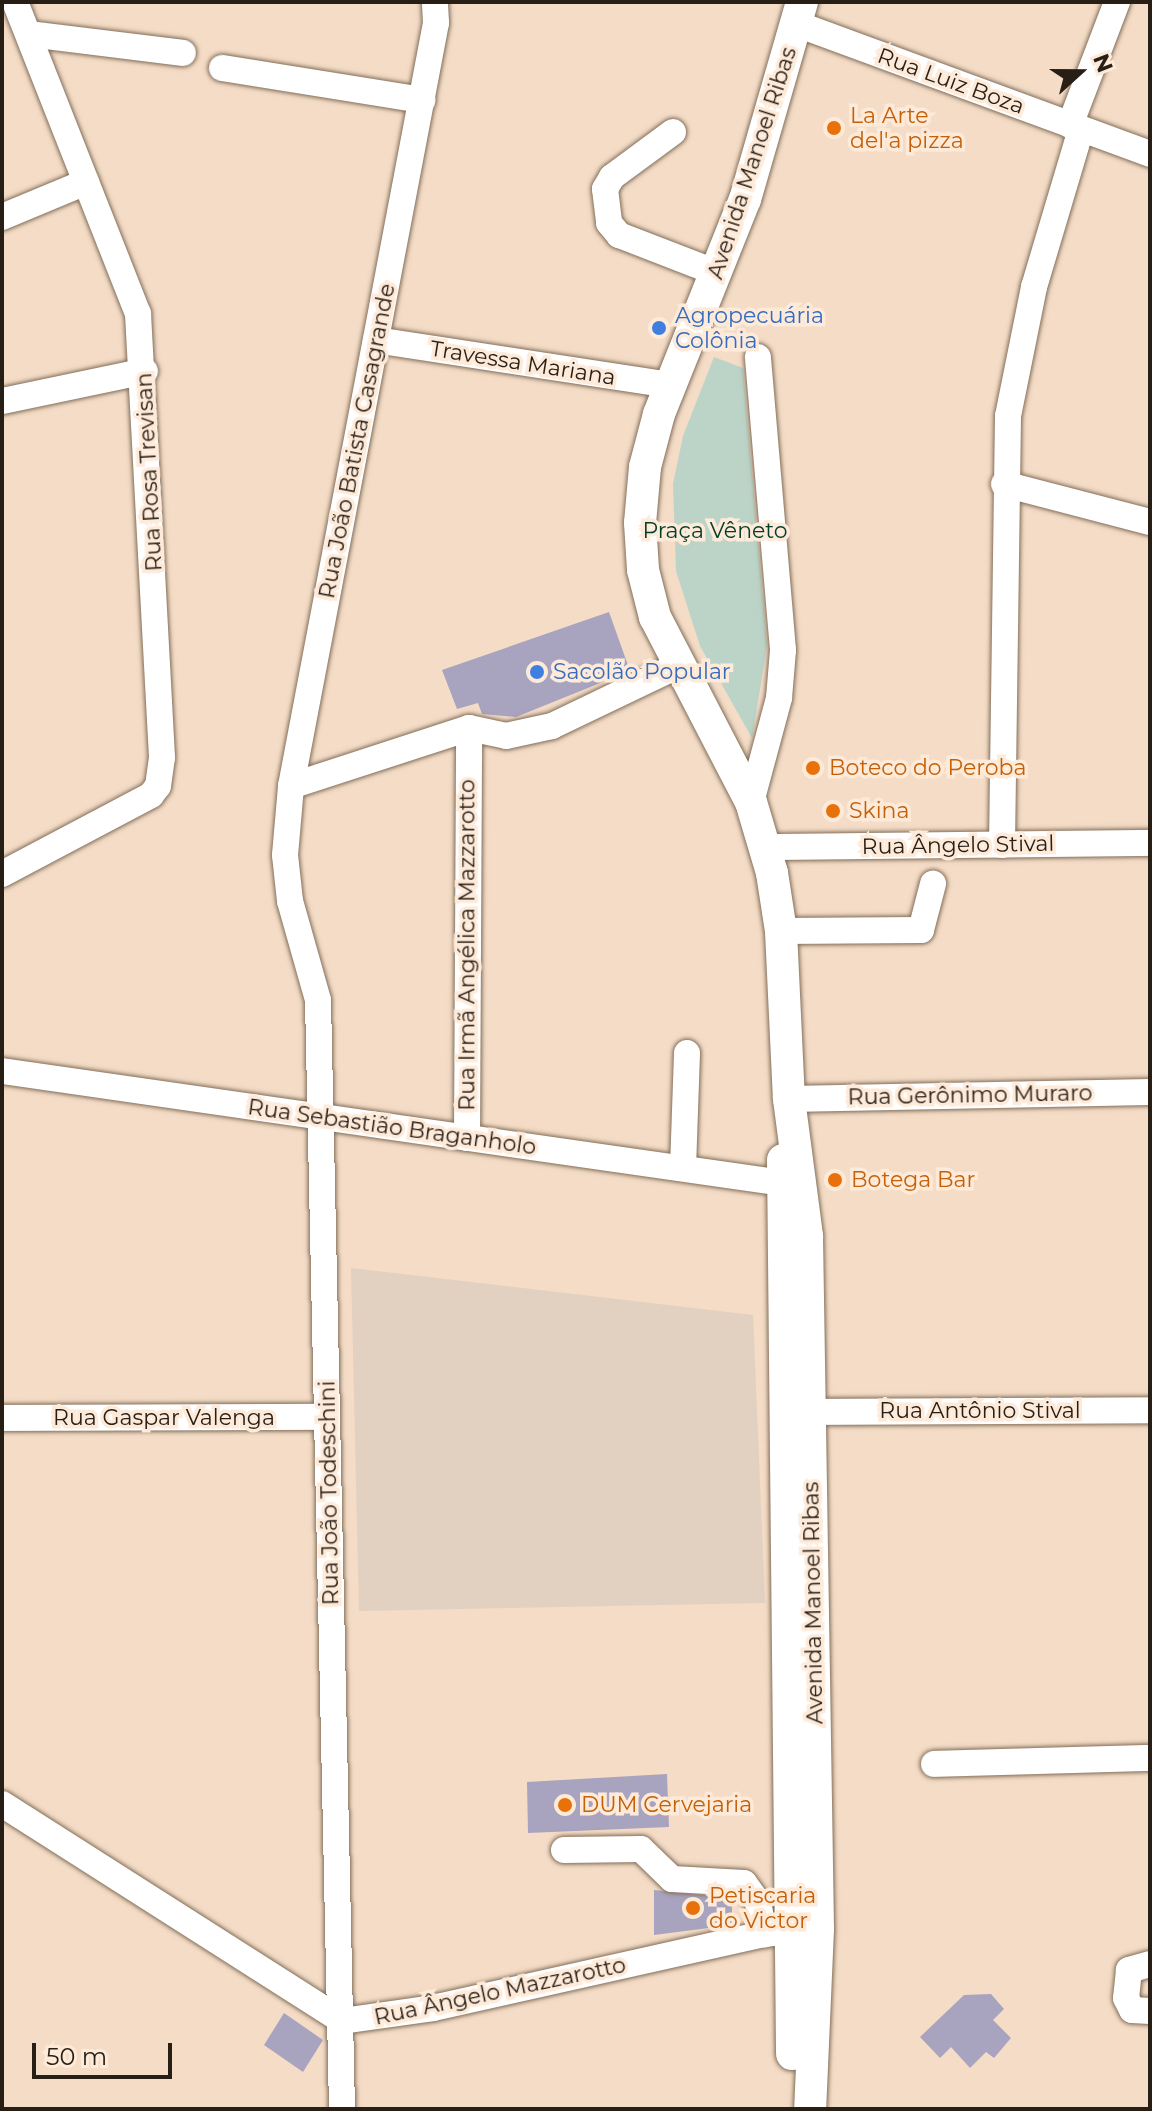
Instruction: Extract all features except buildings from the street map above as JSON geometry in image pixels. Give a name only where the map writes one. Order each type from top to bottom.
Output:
[{"type":"main road","name":"Avenida Manoel Ribas","points":[[800,13],[753,176],[670,385],[645,467],[640,547],[647,592],[677,666],[751,802],[766,847],[781,931],[789,1099],[806,1213],[810,1412],[792,1930],[810,2109]]},
{"type":"main road","name":"Avenida Manoel Ribas","points":[[789,1099],[782,1183],[792,1930],[791,2109]]},
{"type":"street","name":"Rua Rosa Trevisan","points":[[2,874],[143,800],[158,786],[162,774],[145,371],[133,293],[15,2]]},
{"type":"street","name":"Rua João Batista Casagrande","points":[[286,881],[291,786],[422,100],[435,2]]},
{"type":"street","points":[[1002,845],[1004,484],[1008,416],[1022,334],[1076,127],[1117,2]]},
{"type":"street","name":"Rua Luiz Boza","points":[[800,13],[1076,127],[1150,154]]},
{"type":"street","points":[[29,34],[183,53]]},
{"type":"street","points":[[222,68],[422,100]]},
{"type":"street","points":[[673,132],[612,177],[605,189],[609,223],[619,235],[717,273]]},
{"type":"street","points":[[2,217],[86,182]]},
{"type":"street","name":"Travessa Mariana","points":[[376,340],[670,385]]},
{"type":"street","points":[[751,802],[779,698],[783,650],[758,357]]},
{"type":"street","points":[[2,401],[145,371]]},
{"type":"street","points":[[1004,484],[1150,522]]},
{"type":"street","points":[[291,786],[468,740],[552,726],[677,666]]},
{"type":"street","name":"Rua Irmã Angélica Mazzarotto","points":[[467,1138],[468,740]]},
{"type":"street","name":"Rua Ângelo Stival","points":[[766,847],[1150,843]]},
{"type":"street","name":"Rua João Todeschini","points":[[286,881],[316,985],[342,2109]]},
{"type":"street","points":[[781,931],[921,930],[933,884]]},
{"type":"street","points":[[683,1168],[687,1053]]},
{"type":"street","name":"Rua Sebastião Braganholo","points":[[2,1071],[782,1183]]},
{"type":"street","name":"Rua Gerônimo Muraro","points":[[789,1099],[1150,1092]]},
{"type":"street","name":"Rua Antônio Stival","points":[[810,1412],[1150,1410]]},
{"type":"street","name":"Rua Gaspar Valenga","points":[[2,1418],[327,1417]]},
{"type":"street","points":[[934,1764],[1150,1758]]},
{"type":"street","name":"Rua Ângelo Mazzarotto","points":[[2,1804],[342,2021],[433,2008],[792,1930]]},
{"type":"street","points":[[564,1850],[641,1849],[672,1879],[744,1883],[758,1902],[792,1930]]},
{"type":"street","points":[[1150,1964],[1129,1970],[1126,1998],[1132,2010],[1150,2011]]},
{"type":"shaded area","points":[[351,1268],[753,1315],[765,1603],[359,1611]]},
{"type":"green space","name":"Praça Vêneto","points":[[714,357],[743,368],[767,646],[752,738],[700,646],[676,571],[673,484],[683,436]]},
{"type":"place","name":"La Arte del'a pizza","points":[[834,128]]},
{"type":"place","name":"Agropecuária Colônia","points":[[659,328]]},
{"type":"place","name":"Sacolão Popular","points":[[537,672]]},
{"type":"place","name":"Boteco do Peroba","points":[[813,768]]},
{"type":"place","name":"Skina","points":[[833,811]]},
{"type":"place","name":"Botega Bar","points":[[835,1180]]},
{"type":"place","name":"DUM Cervejaria","points":[[565,1805]]},
{"type":"place","name":"Petiscaria do Victor","points":[[693,1908]]}]
